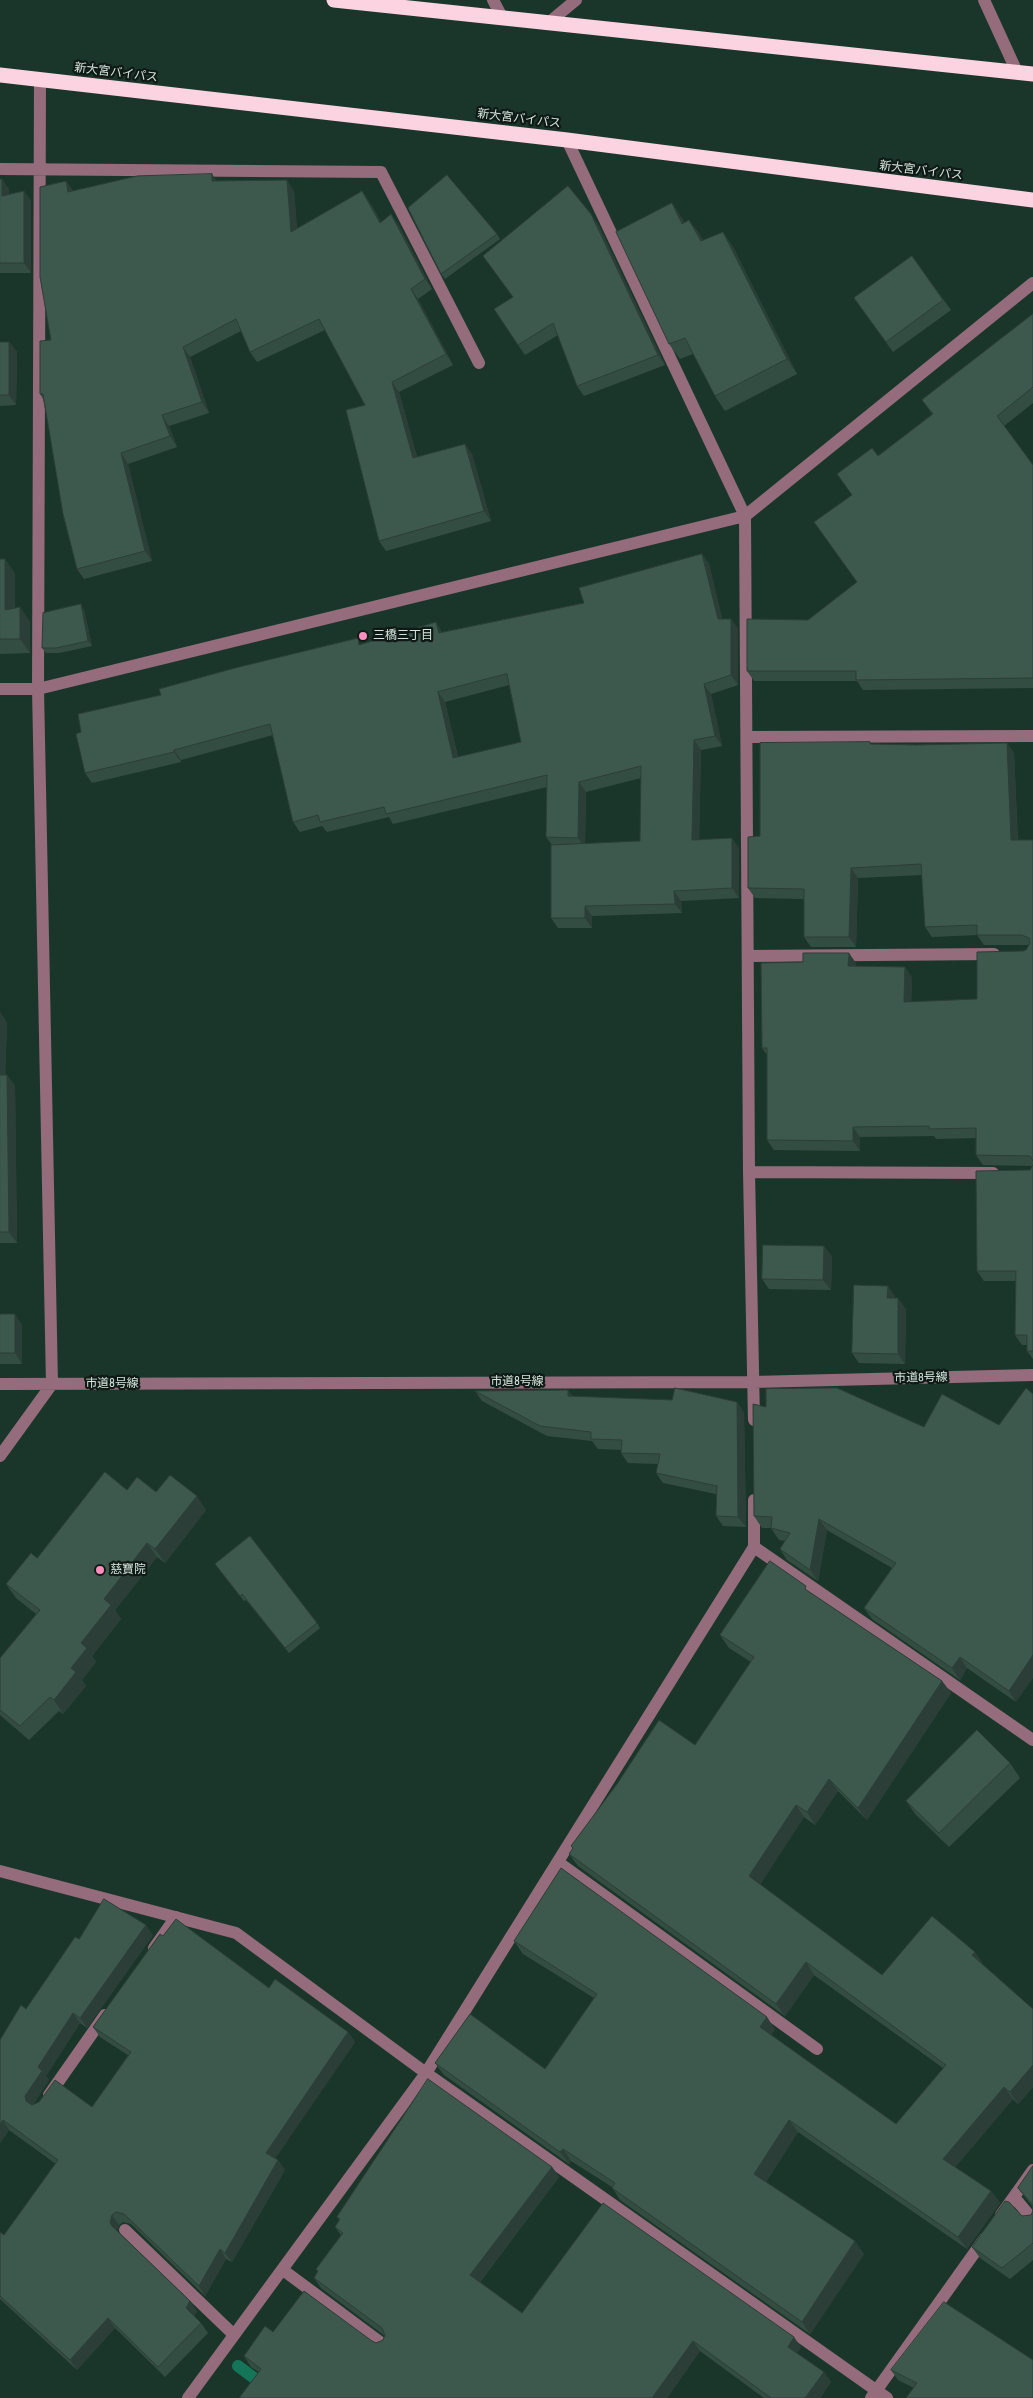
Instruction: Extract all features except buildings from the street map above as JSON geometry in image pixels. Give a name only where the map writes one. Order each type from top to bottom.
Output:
[{"type":"highway","points":[[334,0],[1033,74]]},
{"type":"highway","name":"新大宮バイパス","points":[[0,75],[567,140],[1033,200]]},
{"type":"street","points":[[493,0],[503,19]]},
{"type":"street","points":[[547,24],[576,0]]},
{"type":"street","points":[[984,0],[1017,72]]},
{"type":"street","points":[[0,1456],[52,1384],[38,689],[40,79]]},
{"type":"street","points":[[567,140],[745,516],[748,737],[749,1172],[754,1430]]},
{"type":"street","points":[[0,169],[381,172],[479,363]]},
{"type":"street","points":[[0,689],[38,689],[745,516],[1033,283]]},
{"type":"street","points":[[748,737],[1033,736]]},
{"type":"street","points":[[748,956],[1010,954]]},
{"type":"street","points":[[749,1172],[1004,1173]]},
{"type":"street","name":"市道8号線","points":[[0,1384],[753,1382],[1033,1375]]},
{"type":"street","points":[[188,2398],[426,2074],[754,1547],[754,1488]]},
{"type":"street","points":[[754,1547],[1033,1740]]},
{"type":"street","points":[[558,1862],[817,2049]]},
{"type":"street","points":[[0,1870],[236,1933],[426,2074],[873,2394],[887,2398]]},
{"type":"street","points":[[148,1957],[176,1917]]},
{"type":"street","points":[[40,2107],[114,2004]]},
{"type":"street","points":[[873,2394],[1033,2170]]},
{"type":"street","points":[[1014,2197],[1033,2220]]},
{"type":"street","points":[[125,2230],[234,2335]]},
{"type":"street","points":[[283,2270],[384,2344]]},
{"type":"waterway","points":[[238,2366],[281,2398]]},
{"type":"place","name":"三橋三丁目","points":[[363,636]]},
{"type":"place","name":"慈寶院","points":[[100,1570]]}]
